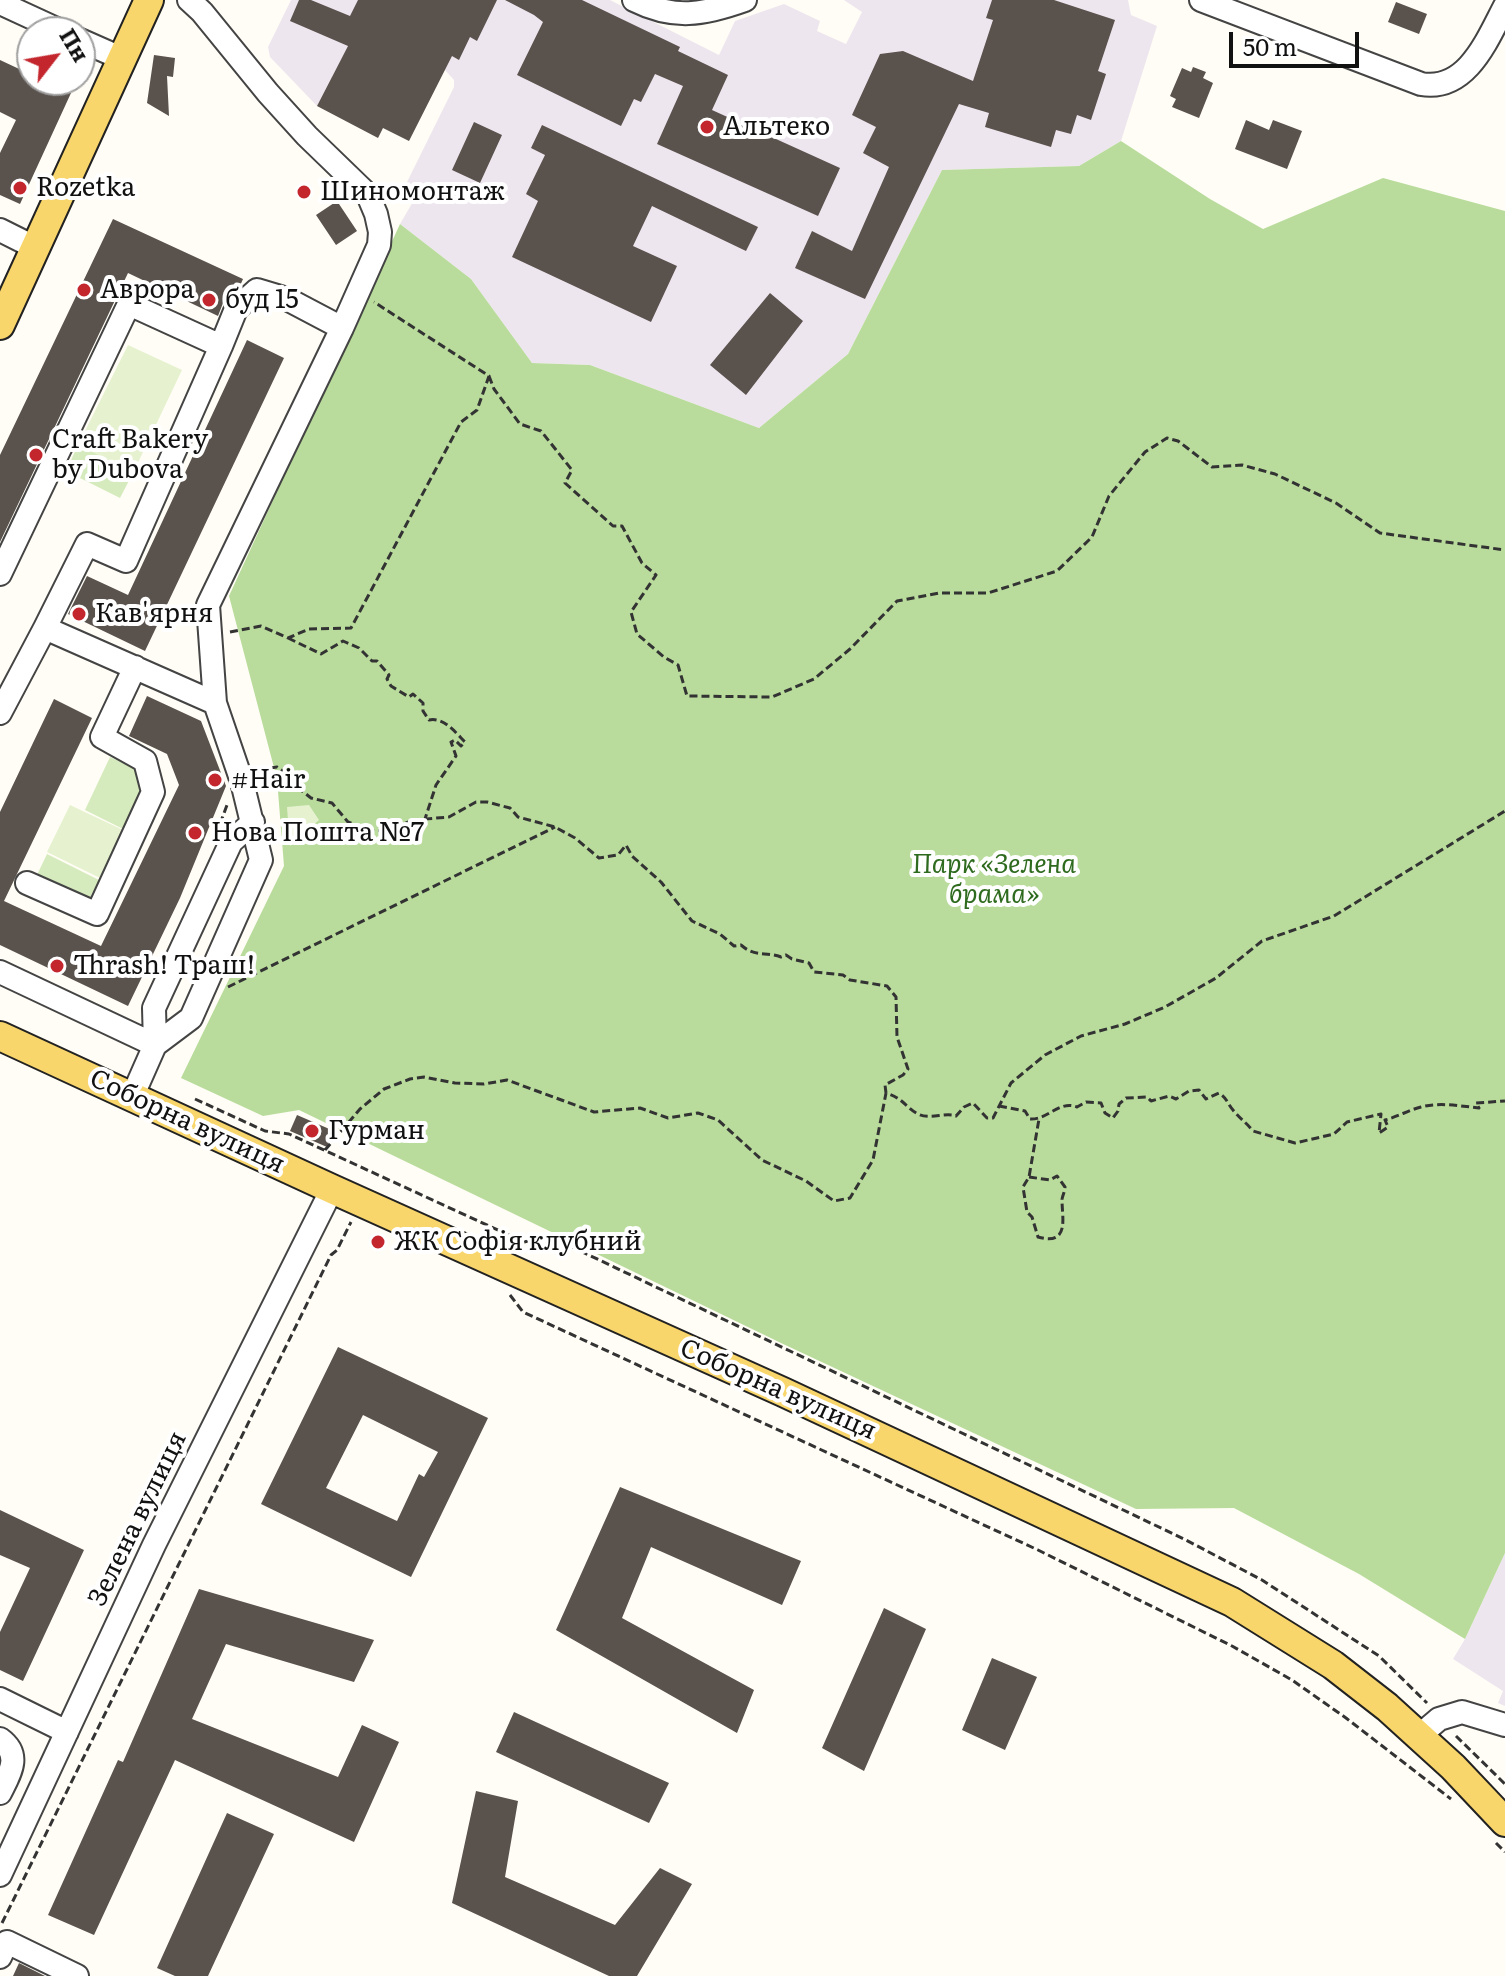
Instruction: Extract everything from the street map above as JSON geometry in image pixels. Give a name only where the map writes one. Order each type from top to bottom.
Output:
[{"type":"main road","points":[[0,325],[149,0]]},
{"type":"main road","name":"Соборна вулиця","points":[[0,1036],[783,1392],[1220,1596],[1285,1633],[1387,1707],[1429,1728],[1500,1832]]},
{"type":"street","points":[[155,1045],[191,1018],[261,860],[253,822],[236,791],[215,703],[208,605],[342,328],[379,245],[380,232],[368,195],[297,125],[189,0]]},
{"type":"street","points":[[634,0],[663,13],[680,15],[745,0]]},
{"type":"street","points":[[1201,0],[1421,84],[1445,85],[1458,78],[1471,64],[1505,6]]},
{"type":"street","points":[[0,3],[28,16]]},
{"type":"street","points":[[96,47],[123,59]]},
{"type":"street","points":[[0,230],[36,248]]},
{"type":"street","points":[[0,713],[7,678],[45,628],[87,544],[126,561],[236,309],[257,290],[287,299],[342,328]]},
{"type":"street","points":[[0,574],[129,304],[221,346]]},
{"type":"street","points":[[45,628],[215,703]]},
{"type":"street","points":[[27,883],[97,914],[153,792],[145,761],[102,737],[135,667]]},
{"type":"street","points":[[132,1097],[155,1045],[154,1008],[231,842],[253,822]]},
{"type":"street","points":[[0,972],[155,1045]]},
{"type":"street","name":"Зелена вулиця","points":[[0,1875],[154,1545],[332,1189]]},
{"type":"street","points":[[0,1699],[67,1732]]},
{"type":"street","points":[[1429,1728],[1462,1712],[1505,1725]]},
{"type":"street","points":[[0,1739],[9,1746],[14,1757],[12,1769],[0,1793]]},
{"type":"street","points":[[0,1957],[7,1942],[77,1976]]},
{"type":"path","points":[[358,291],[489,376],[494,389],[520,424],[541,431],[572,470],[565,483],[613,526],[622,526],[642,563],[656,575],[631,612],[637,634],[678,665],[687,696],[772,697],[814,679],[850,649],[897,601],[939,593],[988,593],[1057,571],[1092,537],[1109,496],[1145,452],[1167,438],[1178,441],[1212,467],[1242,465],[1275,474],[1336,503],[1380,533],[1505,550]]},
{"type":"path","points":[[288,638],[309,629],[351,628],[461,422],[477,410],[489,376]]},
{"type":"path","points":[[210,636],[261,626],[321,654],[343,641],[359,648],[384,670],[391,686],[409,697],[413,694],[423,703],[423,711],[429,720],[435,719],[448,726],[465,742],[461,746],[455,740],[451,742],[456,756],[436,785],[425,819]]},
{"type":"path","points":[[219,827],[236,791],[258,770],[277,767],[311,798],[332,803],[348,822],[374,831],[387,830],[414,820],[449,817],[476,802],[487,802],[510,808],[518,817],[555,827],[575,838],[599,858],[618,855],[626,845],[632,856],[661,882],[692,921],[720,934],[734,946],[741,945],[752,954],[786,955],[809,963],[814,972],[843,975],[850,980],[887,986],[896,997],[897,1037],[908,1069],[885,1085],[873,1160],[850,1198],[834,1201],[806,1181],[762,1160],[718,1120],[698,1113],[668,1118],[640,1108],[594,1112],[507,1080],[484,1084],[424,1077],[410,1079],[384,1089],[360,1109],[325,1150]]},
{"type":"path","points":[[886,1093],[900,1097],[920,1115],[941,1116],[949,1113],[956,1116],[973,1103],[987,1118],[993,1118],[1011,1083],[1045,1055],[1081,1036],[1125,1024],[1165,1007],[1216,978],[1262,941],[1334,916],[1505,811]]},
{"type":"path","points":[[199,1001],[555,827]]},
{"type":"path","points":[[999,1106],[1025,1111],[1030,1119],[1039,1119],[1061,1106],[1101,1103],[1105,1113],[1113,1118],[1119,1104],[1126,1098],[1147,1097],[1151,1101],[1169,1096],[1176,1099],[1189,1091],[1199,1090],[1206,1099],[1219,1093],[1225,1097],[1230,1108],[1248,1122],[1253,1131],[1295,1143],[1334,1134],[1347,1122],[1364,1116],[1381,1114],[1379,1133],[1388,1127],[1385,1120],[1405,1115],[1419,1107],[1444,1104],[1479,1108],[1476,1103],[1505,1101]]},
{"type":"path","points":[[194,1099],[265,1131],[289,1134],[524,1242],[549,1236],[1184,1539],[1262,1580],[1379,1656],[1418,1692],[1429,1728],[1505,1784]]},
{"type":"path","points":[[1029,1177],[1050,1180],[1057,1176],[1065,1187],[1062,1199],[1065,1224],[1059,1235],[1052,1239],[1038,1237],[1032,1217],[1027,1212],[1023,1187],[1029,1177],[1039,1119]]},
{"type":"path","points":[[0,1928],[331,1255],[337,1250],[351,1222]]},
{"type":"path","points":[[506,1291],[523,1312],[1038,1550],[1232,1646],[1292,1680],[1346,1718],[1459,1806]]},
{"type":"path","points":[[1500,1832],[1505,1852]]},
{"type":"shaded area","points":[[291,0],[610,0],[719,55],[735,21],[784,4],[820,21],[817,31],[846,44],[862,12],[844,0],[1128,0],[1131,15],[1157,26],[1121,141],[1079,166],[942,170],[848,354],[759,428],[590,365],[532,363],[471,279],[400,224],[418,193],[406,184],[454,87],[454,80],[445,70],[359,26],[317,106],[270,57],[268,47]]},
{"type":"shaded area","points":[[1505,1553],[1505,1706],[1498,1703],[1503,1691],[1453,1659]]},
{"type":"green space","name":"Парк «Зелена брама»","points":[[1121,141],[1210,199],[1263,229],[1383,178],[1505,211],[1505,1553],[1465,1639],[1359,1574],[1234,1508],[1136,1509],[781,1343],[299,1110],[263,1116],[181,1078],[284,866],[277,779],[229,596],[400,224],[471,279],[532,363],[590,365],[759,428],[848,354],[942,170],[1079,166]]},
{"type":"green space","points":[[128,345],[182,370],[134,471],[78,445]]},
{"type":"green space","points":[[78,445],[134,471],[120,498],[66,471]]},
{"type":"green space","points":[[110,757],[137,769],[145,780],[123,829],[85,810]]},
{"type":"green space","points":[[70,805],[123,830],[100,878],[47,852]]},
{"type":"green space","points":[[309,805],[319,820],[290,846],[287,807]]},
{"type":"green space","points":[[47,854],[99,880],[89,900],[37,875]]},
{"type":"building","points":[[299,0],[311,0],[350,16],[358,0],[497,0],[477,41],[470,37],[459,60],[452,56],[409,141],[383,128],[378,138],[317,106],[348,46],[290,21]]},
{"type":"building","points":[[505,0],[582,0],[680,47],[678,51],[728,75],[712,110],[840,168],[818,216],[657,144],[683,86],[655,74],[641,102],[634,99],[621,126],[517,75],[543,22]]},
{"type":"building","points":[[992,0],[1054,0],[1115,20],[1098,71],[1106,74],[1091,120],[1077,115],[1071,134],[1056,130],[1051,147],[985,127],[989,113],[959,104],[865,299],[795,268],[812,231],[852,251],[889,167],[863,153],[876,127],[852,115],[880,54],[903,51],[973,81],[993,20],[986,18]]},
{"type":"building","points":[[1396,2],[1427,14],[1419,34],[1388,22]]},
{"type":"building","points":[[154,55],[175,58],[173,77],[167,76],[169,116],[147,103]]},
{"type":"building","points":[[0,60],[16,68],[16,96],[70,96],[20,204],[0,195],[0,153],[16,120],[0,112]]},
{"type":"building","points":[[1193,67],[1206,72],[1203,78],[1213,83],[1199,118],[1172,107],[1176,99],[1170,96],[1182,68],[1191,72]]},
{"type":"building","points":[[1246,120],[1269,130],[1273,120],[1302,131],[1287,169],[1235,149]]},
{"type":"building","points":[[474,122],[502,135],[480,183],[452,170]]},
{"type":"building","points":[[542,125],[758,227],[746,251],[652,206],[633,246],[677,266],[651,322],[512,257],[538,201],[526,194],[545,155],[531,148]]},
{"type":"building","points":[[337,201],[357,231],[336,245],[316,215]]},
{"type":"building","points":[[113,219],[243,279],[239,288],[223,303],[218,316],[128,273],[0,542],[0,455]]},
{"type":"building","points":[[770,293],[803,321],[746,395],[710,365]]},
{"type":"building","points":[[247,340],[284,358],[145,651],[68,614],[87,576],[128,595]]},
{"type":"building","points":[[147,696],[201,721],[226,786],[180,898],[128,1006],[0,945],[0,812],[54,699],[92,718],[4,901],[101,946],[179,785],[167,754],[129,736]]},
{"type":"building","name":"Гурман","points":[[297,1115],[334,1131],[327,1147],[290,1131]]},
{"type":"building","points":[[338,1347],[488,1418],[411,1577],[261,1504]],"holes":[[[363,1415],[438,1452],[424,1477],[419,1474],[397,1521],[326,1488]]]},
{"type":"building","points":[[620,1487],[801,1561],[782,1605],[651,1547],[622,1618],[754,1690],[737,1733],[556,1630]]},
{"type":"building","points":[[0,1510],[84,1550],[23,1681],[0,1670],[0,1632],[30,1568],[0,1555]]},
{"type":"building","points":[[199,1589],[374,1640],[354,1682],[226,1644],[192,1719],[338,1777],[362,1725],[399,1742],[354,1842],[175,1760],[94,1935],[48,1915],[118,1760],[123,1762]]},
{"type":"building","points":[[884,1608],[926,1629],[864,1771],[822,1748]]},
{"type":"building","points":[[992,1658],[1037,1677],[1005,1750],[962,1730]]},
{"type":"building","points":[[514,1712],[669,1783],[649,1823],[496,1752]]},
{"type":"building","points":[[476,1791],[518,1801],[505,1877],[615,1925],[660,1868],[692,1884],[637,1976],[609,1976],[452,1903]]},
{"type":"building","points":[[227,1813],[274,1834],[208,1976],[175,1976],[157,1968]]},
{"type":"building","points":[[19,1963],[45,1976],[13,1976]]},
{"type":"place","name":"Альтеко","points":[[707,127]]},
{"type":"place","name":"Rozetka","points":[[20,188]]},
{"type":"place","name":"Шиномонтаж","points":[[304,192]]},
{"type":"place","name":"Аврора","points":[[84,290]]},
{"type":"place","name":"буд 15","points":[[209,300]]},
{"type":"place","name":"Craft Bakery by Dubova","points":[[36,455]]},
{"type":"place","name":"Кав'ярня","points":[[79,614]]},
{"type":"place","name":"#Hair","points":[[215,780]]},
{"type":"place","name":"Нова Пошта №7","points":[[195,833]]},
{"type":"place","name":"Thrash! Траш!","points":[[57,966]]},
{"type":"place","name":"Гурман","points":[[312,1131]]},
{"type":"place","name":"ЖК Софія клубний","points":[[378,1242]]}]
